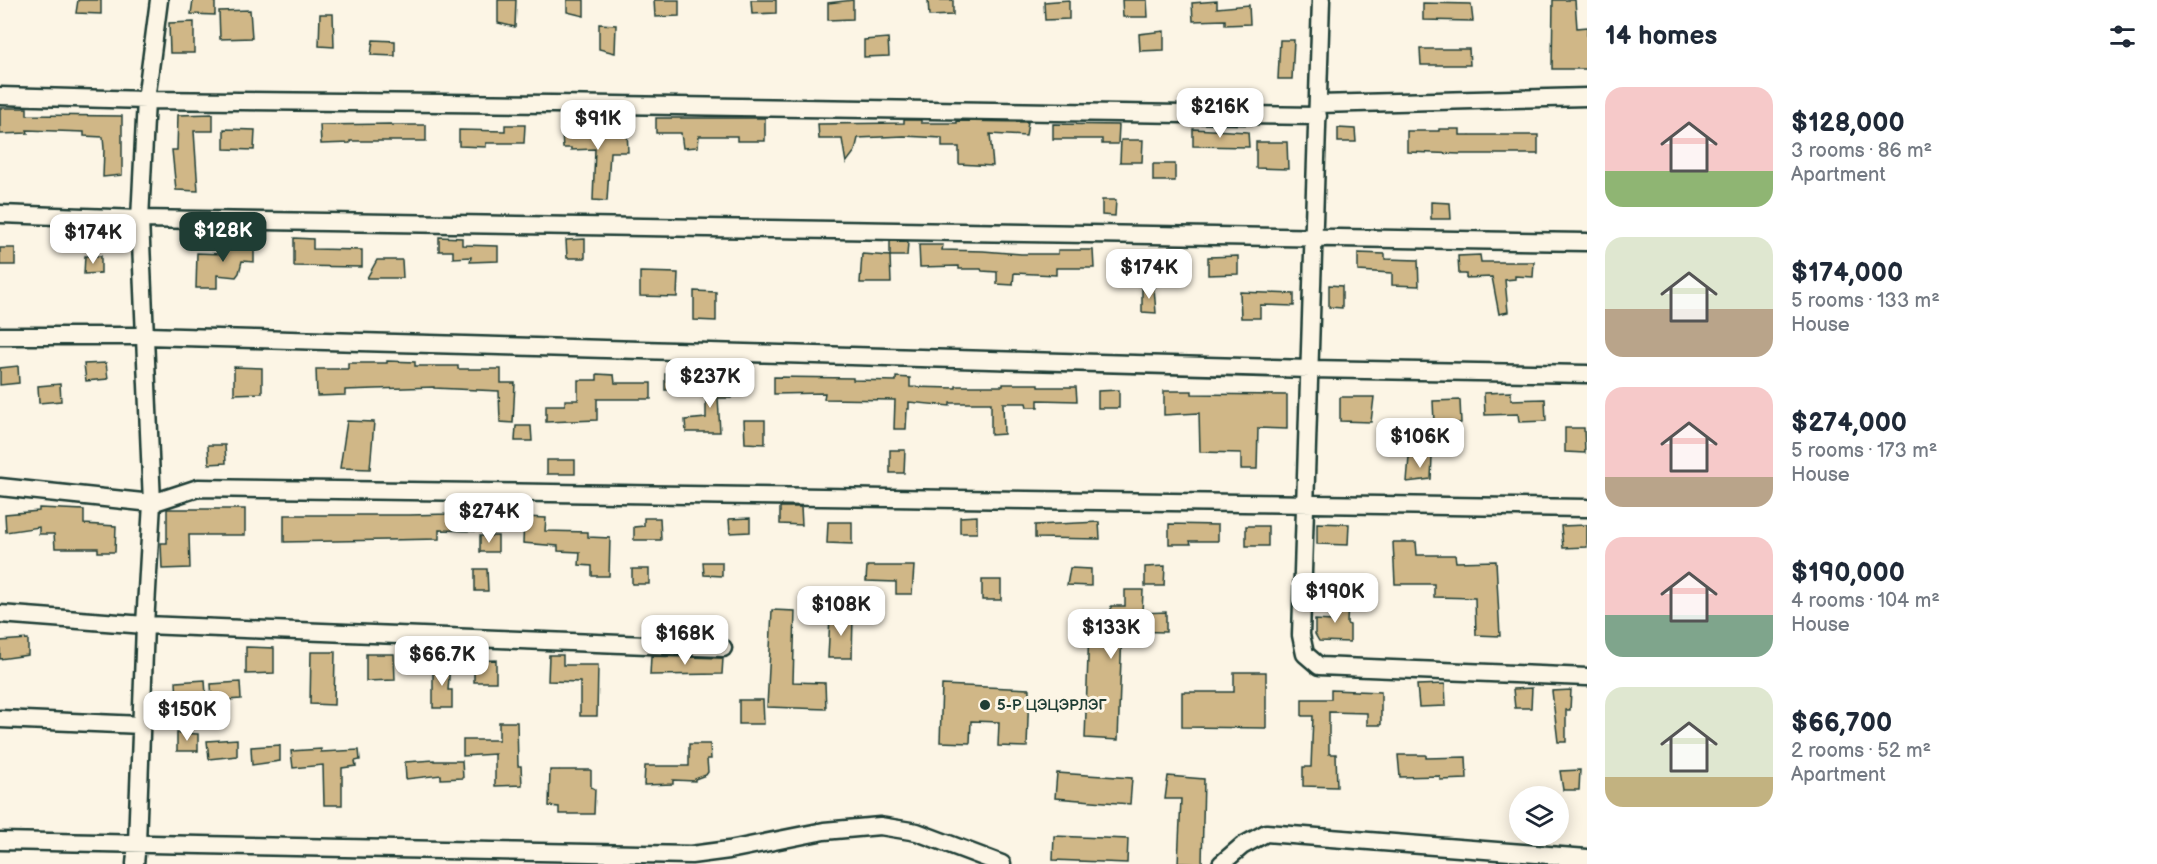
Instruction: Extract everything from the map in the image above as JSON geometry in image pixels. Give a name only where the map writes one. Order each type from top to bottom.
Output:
[{"type":"street","points":[[135,864],[152,503],[140,219],[147,100],[159,0]]},
{"type":"street","points":[[1322,0],[1305,504],[1302,645],[1305,654],[1318,666],[1587,677]]},
{"type":"street","points":[[0,96],[147,100],[1318,110],[1587,97]]},
{"type":"street","points":[[0,214],[140,219],[1587,242]]},
{"type":"street","points":[[0,336],[146,336],[1310,369],[1587,374]]},
{"type":"street","points":[[0,487],[152,503],[198,488],[1587,508]]},
{"type":"street","points":[[0,614],[145,625],[723,648]]},
{"type":"street","points":[[0,719],[142,724]]},
{"type":"street","points":[[0,841],[691,855],[729,850],[824,831],[880,826],[917,832],[1002,864]]},
{"type":"street","points":[[1221,864],[1242,846],[1266,833],[1587,858]]},
{"type":"building","points":[[78,0],[101,0],[101,14],[76,13]]},
{"type":"building","points":[[193,0],[215,0],[215,15],[191,14]]},
{"type":"building","points":[[498,0],[516,0],[515,27],[498,23]]},
{"type":"building","points":[[567,0],[584,0],[584,16],[567,12]]},
{"type":"building","points":[[654,0],[679,0],[679,16],[655,17]]},
{"type":"building","points":[[751,0],[776,0],[776,13],[752,14]]},
{"type":"building","points":[[853,0],[853,19],[828,20],[828,3]]},
{"type":"building","points":[[928,0],[953,0],[953,15],[929,16]]},
{"type":"building","points":[[1069,0],[1069,19],[1045,20],[1044,2]]},
{"type":"building","points":[[1122,0],[1147,0],[1148,17],[1123,17]]},
{"type":"building","points":[[1553,0],[1575,0],[1577,28],[1587,27],[1587,69],[1552,69]]},
{"type":"building","points":[[1217,1],[1217,8],[1249,5],[1250,24],[1225,25],[1225,20],[1193,21],[1192,3]]},
{"type":"building","points":[[1423,3],[1471,4],[1473,21],[1423,20]]},
{"type":"building","points":[[250,10],[252,38],[220,39],[219,11]]},
{"type":"building","points":[[320,14],[333,14],[334,47],[319,46]]},
{"type":"building","points":[[194,22],[194,53],[170,53],[169,23]]},
{"type":"building","points":[[599,24],[616,25],[615,53],[599,49]]},
{"type":"building","points":[[1164,31],[1164,50],[1140,51],[1139,34]]},
{"type":"building","points":[[888,38],[889,56],[864,57],[864,40]]},
{"type":"building","points":[[373,40],[395,41],[395,56],[371,55]]},
{"type":"building","points":[[1280,40],[1294,40],[1292,79],[1278,79]]},
{"type":"building","points":[[1420,49],[1469,49],[1470,65],[1421,65]]},
{"type":"building","points":[[0,108],[27,108],[27,115],[122,116],[122,175],[103,177],[103,137],[84,136],[84,132],[27,130],[28,133],[0,134]]},
{"type":"building","points":[[213,114],[213,131],[194,131],[198,191],[176,190],[172,150],[177,150],[178,115]]},
{"type":"building","points":[[656,118],[765,118],[765,141],[737,141],[737,136],[699,136],[698,147],[683,148],[681,133],[656,133]]},
{"type":"building","points":[[904,120],[921,120],[921,123],[1028,122],[1026,136],[990,134],[993,166],[959,164],[959,147],[942,147],[942,138],[904,136],[858,138],[855,151],[846,163],[842,139],[819,139],[818,124],[904,123]]},
{"type":"building","points":[[1053,124],[1119,125],[1118,144],[1102,144],[1102,139],[1053,139]]},
{"type":"building","points":[[320,125],[426,125],[426,141],[350,141],[350,143],[321,144]]},
{"type":"building","points":[[505,125],[525,125],[524,143],[486,143],[486,147],[459,146],[459,130],[505,131]]},
{"type":"building","points":[[572,125],[596,125],[596,130],[627,129],[628,152],[610,152],[607,201],[593,200],[595,149],[563,148],[562,133],[572,133]]},
{"type":"building","points":[[1338,128],[1355,129],[1356,142],[1338,142]]},
{"type":"building","points":[[224,129],[255,130],[254,150],[224,149]]},
{"type":"building","points":[[1193,129],[1248,132],[1249,147],[1193,146]]},
{"type":"building","points":[[1439,129],[1460,129],[1460,135],[1538,135],[1538,154],[1407,152],[1407,131],[1439,131]]},
{"type":"building","points":[[1121,140],[1143,140],[1142,162],[1120,162]]},
{"type":"building","points":[[1256,142],[1287,142],[1288,169],[1256,168]]},
{"type":"building","points":[[1153,164],[1175,164],[1175,181],[1153,181]]},
{"type":"building","points":[[1102,200],[1116,200],[1115,216],[1102,215]]},
{"type":"building","points":[[1431,202],[1450,203],[1451,219],[1431,219]]},
{"type":"building","points":[[439,237],[462,238],[462,245],[498,246],[498,261],[470,262],[471,257],[453,258],[453,251],[439,251]]},
{"type":"building","points":[[294,238],[313,239],[313,249],[362,250],[362,267],[294,266]]},
{"type":"building","points":[[585,239],[585,258],[567,258],[566,240]]},
{"type":"building","points":[[224,241],[254,242],[254,262],[242,261],[236,277],[217,275],[217,288],[196,288],[197,253],[223,254]]},
{"type":"building","points":[[890,241],[908,242],[907,256],[890,256]]},
{"type":"building","points":[[919,245],[943,245],[942,250],[1021,254],[1058,254],[1058,250],[1093,250],[1094,268],[1056,268],[1056,275],[1014,273],[1013,285],[997,284],[997,272],[959,269],[959,266],[920,267]]},
{"type":"building","points":[[0,248],[15,248],[15,265],[0,265]]},
{"type":"building","points":[[1145,252],[1173,253],[1174,273],[1145,273]]},
{"type":"building","points":[[1358,253],[1385,254],[1385,259],[1418,260],[1419,286],[1392,285],[1392,273],[1358,271]]},
{"type":"building","points":[[862,254],[890,256],[891,283],[860,283]]},
{"type":"building","points":[[1480,255],[1481,262],[1534,262],[1533,277],[1515,276],[1515,279],[1505,280],[1508,312],[1499,314],[1492,277],[1466,278],[1466,274],[1459,274],[1458,256]]},
{"type":"building","points":[[85,256],[101,256],[101,273],[84,274]]},
{"type":"building","points":[[1238,256],[1238,274],[1208,275],[1208,257]]},
{"type":"building","points":[[377,260],[402,260],[403,278],[367,278]]},
{"type":"building","points":[[640,272],[678,273],[677,297],[640,296]]},
{"type":"building","points":[[1329,285],[1342,286],[1342,308],[1329,307]]},
{"type":"building","points":[[1142,287],[1154,288],[1156,313],[1142,312]]},
{"type":"building","points":[[694,291],[716,292],[716,321],[694,320]]},
{"type":"building","points":[[1240,292],[1294,294],[1294,306],[1260,305],[1260,318],[1241,318]]},
{"type":"building","points":[[387,361],[415,362],[415,366],[501,369],[501,383],[515,383],[513,423],[500,422],[499,391],[434,387],[345,390],[345,395],[317,396],[316,369],[348,369],[348,363],[387,363]]},
{"type":"building","points":[[106,363],[108,379],[86,381],[84,364]]},
{"type":"building","points":[[18,366],[19,383],[0,385],[0,368]]},
{"type":"building","points":[[234,367],[262,368],[262,393],[234,394]]},
{"type":"building","points":[[597,374],[614,375],[615,383],[651,383],[651,399],[597,399],[597,420],[546,422],[546,405],[565,405],[565,400],[578,400],[578,380],[597,380]]},
{"type":"building","points":[[665,374],[689,374],[690,390],[665,390]]},
{"type":"building","points":[[774,377],[896,381],[896,377],[910,378],[910,387],[956,388],[956,386],[1038,384],[1038,387],[1076,387],[1077,401],[1038,400],[1038,407],[1027,407],[1026,403],[1003,403],[1004,434],[991,435],[991,403],[950,403],[950,406],[909,402],[906,429],[894,429],[895,400],[824,399],[825,393],[774,394]]},
{"type":"building","points":[[706,383],[730,383],[731,398],[718,398],[720,432],[686,432],[685,420],[706,418]]},
{"type":"building","points":[[60,384],[61,401],[39,403],[38,386]]},
{"type":"building","points":[[1119,390],[1119,408],[1098,408],[1098,391]]},
{"type":"building","points":[[1164,391],[1192,391],[1192,394],[1287,395],[1287,429],[1258,428],[1257,469],[1241,469],[1241,453],[1200,452],[1199,413],[1164,415]]},
{"type":"building","points":[[1511,392],[1511,400],[1545,399],[1546,421],[1519,422],[1518,414],[1485,415],[1484,393]]},
{"type":"building","points":[[1340,397],[1374,397],[1371,422],[1340,421]]},
{"type":"building","points":[[1460,400],[1461,423],[1434,423],[1433,401]]},
{"type":"building","points":[[744,420],[765,420],[765,444],[745,443]]},
{"type":"building","points":[[347,421],[374,422],[370,469],[340,468]]},
{"type":"building","points":[[516,426],[531,426],[532,441],[515,441]]},
{"type":"building","points":[[1565,428],[1584,428],[1585,453],[1565,452]]},
{"type":"building","points":[[208,445],[225,445],[226,463],[209,464]]},
{"type":"building","points":[[890,450],[905,450],[904,473],[890,473]]},
{"type":"building","points":[[1409,457],[1432,457],[1431,479],[1407,482]]},
{"type":"building","points":[[547,460],[575,460],[575,474],[547,474]]},
{"type":"building","points":[[780,507],[801,507],[802,525],[780,524]]},
{"type":"building","points":[[39,508],[84,510],[84,524],[116,526],[115,552],[98,552],[98,548],[55,548],[54,534],[39,534],[39,527],[6,532],[5,514],[39,511]]},
{"type":"building","points":[[167,509],[245,509],[245,535],[189,535],[190,568],[162,569],[161,543],[167,543]]},
{"type":"building","points":[[448,512],[476,512],[476,531],[439,530],[439,539],[284,542],[284,515],[410,515],[448,514]]},
{"type":"building","points":[[977,516],[977,533],[960,533],[960,517]]},
{"type":"building","points":[[524,517],[546,518],[545,531],[588,532],[588,537],[610,538],[609,576],[592,576],[592,566],[579,565],[580,552],[558,551],[558,546],[523,543]]},
{"type":"building","points":[[644,518],[660,518],[661,540],[634,540],[634,527],[644,526]]},
{"type":"building","points":[[750,518],[750,532],[730,533],[729,519]]},
{"type":"building","points":[[828,522],[852,522],[852,544],[827,543]]},
{"type":"building","points":[[1099,522],[1100,539],[1035,538],[1035,525]]},
{"type":"building","points":[[1317,523],[1349,524],[1348,545],[1317,544]]},
{"type":"building","points":[[1169,524],[1218,525],[1218,541],[1169,544]]},
{"type":"building","points":[[1587,525],[1587,547],[1563,548],[1561,526]]},
{"type":"building","points":[[1246,526],[1268,526],[1268,546],[1246,546]]},
{"type":"building","points":[[480,536],[498,536],[498,552],[480,552]]},
{"type":"building","points":[[1393,542],[1416,542],[1417,555],[1455,555],[1456,562],[1496,561],[1500,636],[1476,635],[1475,598],[1434,597],[1434,584],[1395,584]]},
{"type":"building","points":[[703,562],[722,562],[722,576],[704,575]]},
{"type":"building","points":[[867,566],[914,566],[912,594],[896,594],[896,582],[866,581]]},
{"type":"building","points":[[1165,566],[1164,586],[1145,586],[1145,567]]},
{"type":"building","points":[[1070,568],[1091,569],[1091,586],[1067,585]]},
{"type":"building","points":[[475,569],[487,569],[488,591],[475,591]]},
{"type":"building","points":[[632,569],[649,569],[649,584],[632,584]]},
{"type":"building","points":[[982,580],[1001,580],[1001,600],[982,600]]},
{"type":"building","points":[[1125,590],[1143,590],[1142,613],[1166,612],[1166,632],[1122,631],[1118,740],[1085,738],[1089,630],[1077,629],[1077,614],[1111,615],[1111,606],[1125,606]]},
{"type":"building","points":[[1334,598],[1348,599],[1347,624],[1350,625],[1350,642],[1319,641],[1315,634],[1315,620],[1333,621]]},
{"type":"building","points":[[772,610],[795,611],[793,682],[825,683],[826,709],[767,707]]},
{"type":"building","points":[[830,616],[853,616],[852,658],[828,658]]},
{"type":"building","points":[[28,639],[28,655],[0,659],[0,641]]},
{"type":"building","points":[[246,647],[274,648],[274,673],[246,674]]},
{"type":"building","points":[[311,652],[335,652],[334,705],[310,704]]},
{"type":"building","points":[[366,654],[394,654],[395,680],[366,681]]},
{"type":"building","points":[[549,655],[563,655],[563,665],[598,665],[597,716],[580,716],[580,682],[548,681]]},
{"type":"building","points":[[651,656],[723,658],[722,674],[650,675]]},
{"type":"building","points":[[496,660],[496,682],[474,682],[474,661]]},
{"type":"building","points":[[433,664],[450,664],[448,690],[452,690],[452,708],[433,708]]},
{"type":"building","points":[[1234,672],[1266,672],[1266,728],[1182,727],[1182,692],[1234,692]]},
{"type":"building","points":[[205,680],[206,696],[177,699],[176,682]]},
{"type":"building","points":[[240,682],[241,699],[212,701],[211,684]]},
{"type":"building","points":[[1445,684],[1446,706],[1419,707],[1417,685]]},
{"type":"building","name":"5-Р ЦЭЦЭРЛЭГ","points":[[942,685],[1029,689],[1027,747],[998,746],[999,722],[971,721],[970,743],[940,742]]},
{"type":"building","points":[[1532,688],[1531,708],[1515,708],[1513,689]]},
{"type":"building","points":[[1331,690],[1381,692],[1381,725],[1367,725],[1367,713],[1329,712],[1329,754],[1336,754],[1337,787],[1303,786],[1303,767],[1311,767],[1313,716],[1302,716],[1302,699],[1331,699]]},
{"type":"building","points":[[1571,690],[1570,710],[1566,710],[1566,742],[1558,742],[1552,691]]},
{"type":"building","points":[[739,700],[763,700],[764,724],[739,724]]},
{"type":"building","points":[[499,722],[517,722],[518,766],[521,766],[522,785],[495,786],[495,754],[463,756],[463,740],[499,740]]},
{"type":"building","points":[[177,733],[198,734],[198,751],[177,751]]},
{"type":"building","points":[[237,739],[237,756],[209,759],[207,741]]},
{"type":"building","points":[[689,744],[710,744],[711,759],[707,759],[708,772],[706,775],[695,781],[673,780],[673,784],[644,785],[645,766],[689,766]]},
{"type":"building","points":[[280,745],[280,761],[252,765],[251,747]]},
{"type":"building","points":[[321,749],[321,752],[359,750],[360,760],[355,761],[356,766],[342,768],[342,805],[324,805],[323,765],[293,768],[291,751]]},
{"type":"building","points":[[1398,755],[1426,755],[1426,758],[1466,757],[1467,779],[1440,780],[1440,776],[1400,777]]},
{"type":"building","points":[[462,761],[463,778],[441,779],[441,775],[406,779],[405,762]]},
{"type":"building","points":[[550,770],[591,770],[591,787],[595,789],[594,814],[559,814],[559,807],[549,806]]},
{"type":"building","points":[[1580,770],[1579,790],[1569,790],[1569,786],[1562,786],[1560,771]]},
{"type":"building","points":[[1057,773],[1132,778],[1130,804],[1055,798]]},
{"type":"building","points":[[1168,776],[1204,779],[1202,864],[1178,863],[1181,799],[1165,799]]},
{"type":"building","points":[[1054,836],[1128,839],[1127,863],[1053,860]]},
{"type":"place","name":"5-Р ЦЭЦЭРЛЭГ","points":[[985,705]]}]
